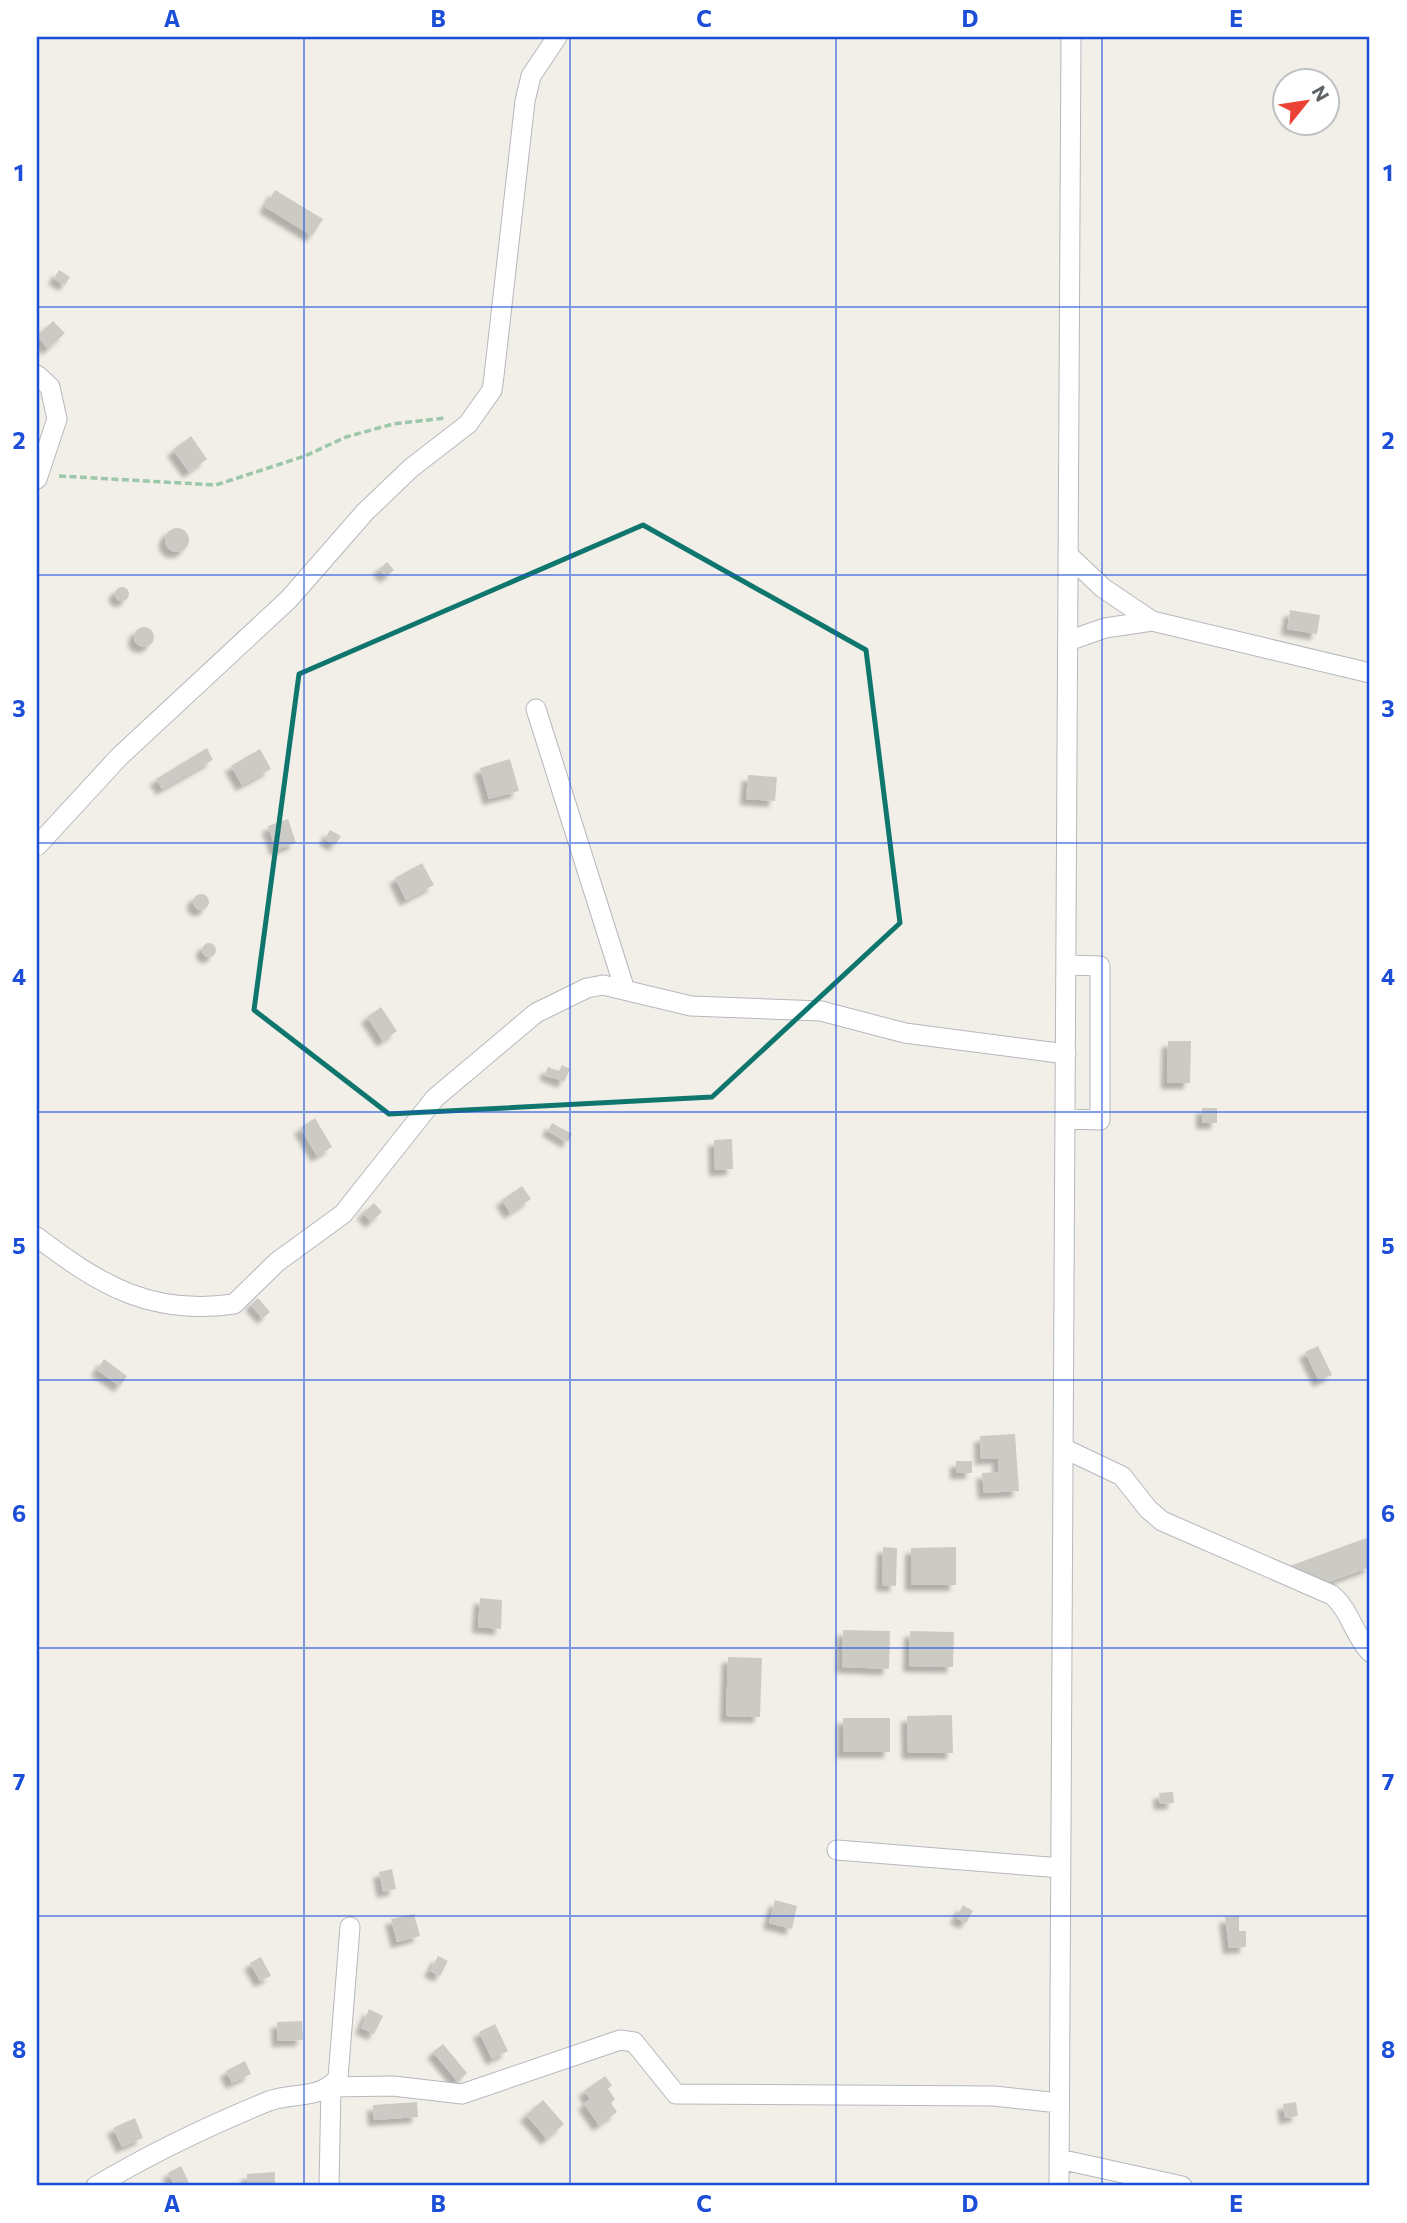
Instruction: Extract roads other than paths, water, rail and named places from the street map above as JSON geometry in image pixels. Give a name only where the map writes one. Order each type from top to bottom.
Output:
[{"type":"street","points":[[37,846],[119,757],[289,599],[365,512],[411,468],[468,424],[492,390],[525,100],[531,76],[557,37]]},
{"type":"street","points":[[1059,2186],[1071,37]]},
{"type":"street","points":[[37,376],[50,387],[57,419],[38,477]]},
{"type":"street","points":[[1068,555],[1103,588],[1152,621],[1370,673]]},
{"type":"street","points":[[1068,641],[1105,628],[1152,621]]},
{"type":"street","points":[[536,709],[625,990]]},
{"type":"street","points":[[1066,1119],[1100,1120],[1100,966],[1067,965]]},
{"type":"street","points":[[37,1237],[103,1284],[170,1307],[234,1304],[277,1262],[343,1214],[422,1112],[536,1013],[587,988],[603,985],[691,1006],[821,1011],[905,1033],[1066,1054]]},
{"type":"street","points":[[1063,1448],[1122,1476],[1148,1509],[1162,1521],[1318,1592],[1332,1595],[1340,1602],[1356,1636],[1370,1652]]},
{"type":"street","points":[[837,1850],[1061,1868]]},
{"type":"street","points":[[96,2186],[199,2132],[272,2100],[322,2092],[331,2087],[338,2078],[350,1927]]},
{"type":"street","points":[[331,2087],[393,2086],[462,2094],[620,2040],[634,2042],[677,2094],[994,2096],[1059,2103]]},
{"type":"street","points":[[329,2186],[331,2087]]},
{"type":"street","points":[[1059,2159],[1182,2186]]}]
